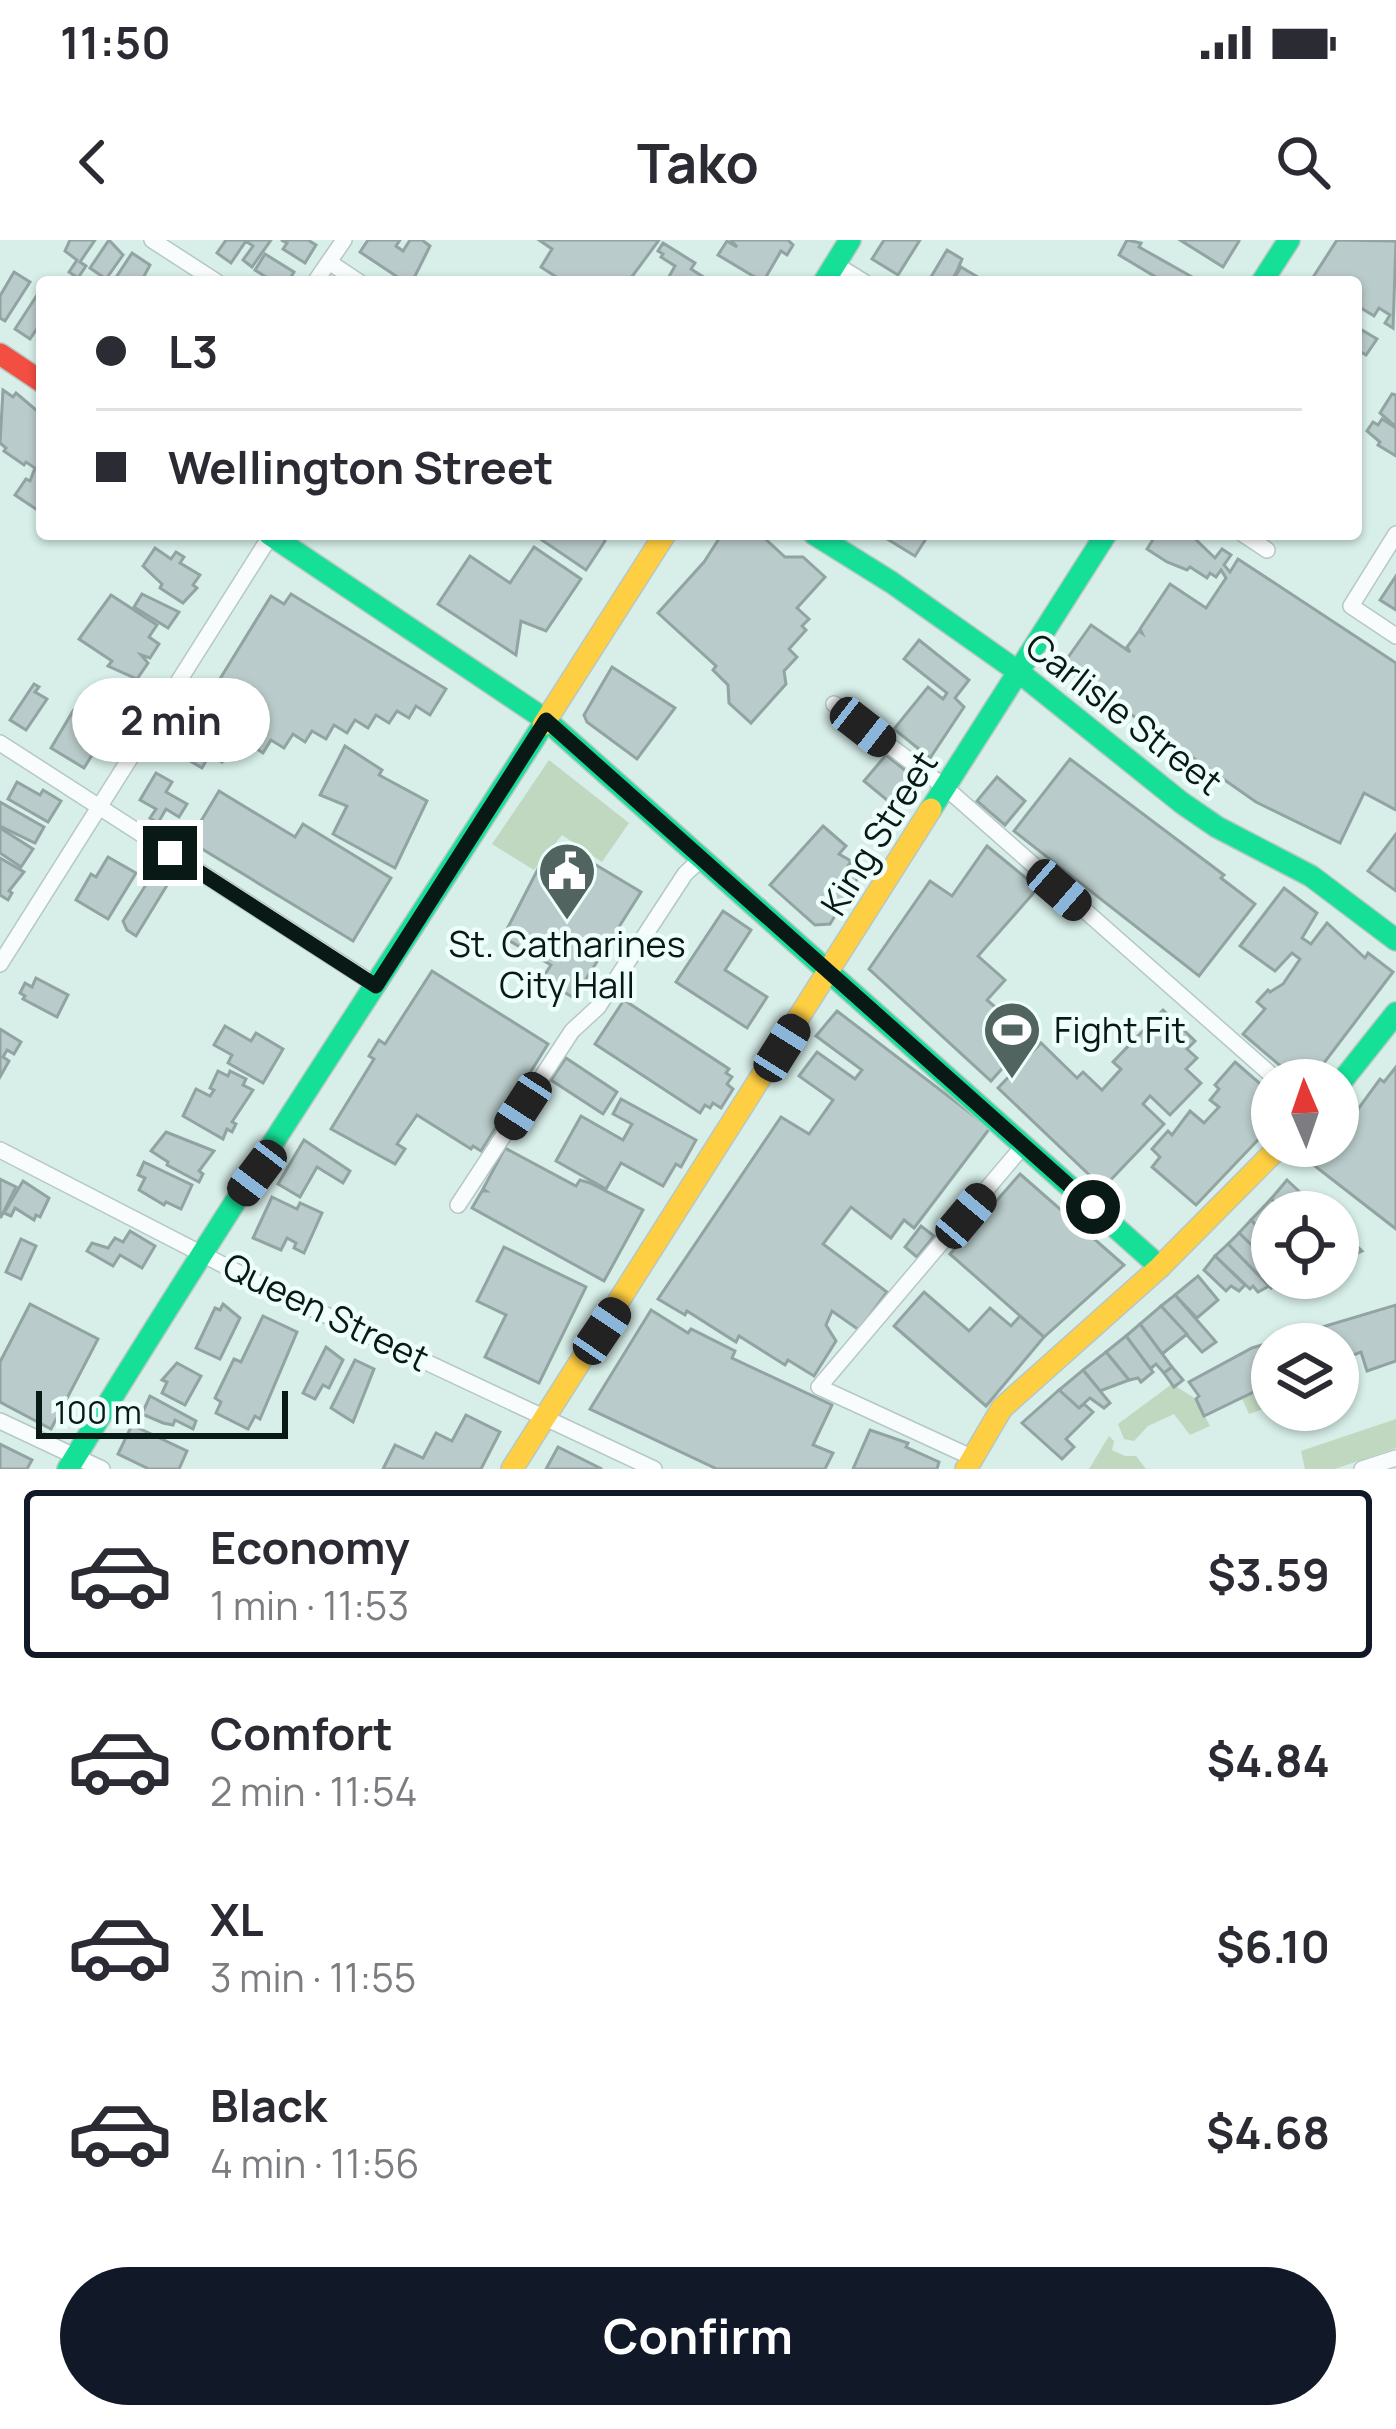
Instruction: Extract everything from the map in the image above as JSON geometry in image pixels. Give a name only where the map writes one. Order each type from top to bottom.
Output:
[{"type":"street","points":[[152,240],[208,276]]},
{"type":"street","points":[[320,276],[344,240]]},
{"type":"street","points":[[829,273],[850,240]]},
{"type":"street","points":[[1266,276],[1288,240]]},
{"type":"street","points":[[329,262],[350,276]]},
{"type":"street","points":[[0,354],[36,378]]},
{"type":"street","points":[[1396,534],[1351,606],[1396,636]]},
{"type":"street","points":[[0,964],[267,540]]},
{"type":"street","points":[[277,540],[546,720],[1160,1267]]},
{"type":"street","points":[[72,1463],[201,1250],[257,1173],[661,540]]},
{"type":"street","name":"Carlisle Street","points":[[823,540],[1019,673],[1182,803],[1217,827],[1311,876],[1396,940]]},
{"type":"street","name":"King Street","points":[[512,1469],[1102,540]]},
{"type":"street","points":[[1252,540],[1267,550]]},
{"type":"street","points":[[834,704],[946,788],[1253,1059]]},
{"type":"street","points":[[0,743],[376,986]]},
{"type":"street","points":[[458,1205],[572,1031],[598,1007],[686,874],[702,858]]},
{"type":"street","points":[[1359,1060],[1396,1013]]},
{"type":"street","points":[[1024,1145],[819,1388],[969,1463],[1002,1408],[1160,1267],[1259,1167]]},
{"type":"street","name":"Queen Street","points":[[0,1150],[265,1286],[654,1469]]},
{"type":"street","points":[[0,1421],[72,1463],[102,1469]]},
{"type":"street","points":[[1362,1469],[1396,1458]]},
{"type":"green space","points":[[549,760],[629,823],[602,862],[562,835],[534,870],[492,844]]},
{"type":"green space","points":[[1172,1384],[1196,1399],[1210,1426],[1190,1435],[1174,1414],[1148,1426],[1134,1441],[1124,1439],[1118,1424]]},
{"type":"green space","points":[[1251,1392],[1251,1413],[1249,1414],[1241,1396]]},
{"type":"green space","points":[[1396,1419],[1396,1448],[1335,1469],[1305,1469],[1301,1451]]},
{"type":"green space","points":[[1109,1436],[1114,1441],[1112,1450],[1136,1456],[1146,1469],[1089,1469]]},
{"type":"building","points":[[70,240],[95,240],[80,262],[86,266],[79,276],[69,272],[77,260],[65,251]]},
{"type":"building","points":[[109,240],[123,255],[108,276],[90,268]]},
{"type":"building","points":[[226,240],[271,240],[252,267],[243,260],[253,246],[246,241],[231,263],[217,253]]},
{"type":"building","points":[[281,240],[308,240],[316,245],[305,263],[283,249],[287,243]]},
{"type":"building","points":[[368,240],[400,240],[396,246],[403,251],[410,240],[430,246],[415,276],[396,276],[360,252]]},
{"type":"building","points":[[539,240],[659,240],[632,276],[555,276],[541,267],[552,249]]},
{"type":"building","points":[[731,240],[788,240],[793,245],[787,255],[781,251],[766,276],[753,276],[718,255],[727,241],[737,247]]},
{"type":"building","points":[[884,240],[920,240],[898,275],[872,259]]},
{"type":"building","points":[[1127,240],[1141,243],[1139,247],[1190,276],[1154,276],[1119,255]]},
{"type":"building","points":[[1180,240],[1238,240],[1239,241],[1223,267]]},
{"type":"building","points":[[1337,240],[1396,241],[1393,328],[1385,323],[1390,315],[1379,308],[1374,316],[1362,309],[1362,276],[1314,276]]},
{"type":"building","points":[[663,243],[695,263],[691,269],[702,276],[669,276],[675,266],[658,251]]},
{"type":"building","points":[[947,250],[962,259],[954,276],[932,276]]},
{"type":"building","points":[[132,253],[150,265],[144,276],[117,276]]},
{"type":"building","points":[[265,254],[294,272],[292,276],[264,276],[255,270]]},
{"type":"building","points":[[961,267],[976,276],[956,276]]},
{"type":"building","points":[[14,272],[30,282],[5,321],[0,318],[0,296]]},
{"type":"building","points":[[36,297],[36,330],[30,339],[15,329]]},
{"type":"building","points":[[1362,330],[1377,339],[1366,355],[1362,353]]},
{"type":"building","points":[[3,390],[13,397],[16,393],[36,410],[36,509],[15,495],[26,479],[30,481],[35,468],[4,451],[0,443]]},
{"type":"building","points":[[1392,394],[1396,395],[1396,427],[1380,413]]},
{"type":"building","points":[[1382,419],[1396,428],[1396,456],[1367,431]]},
{"type":"building","points":[[542,540],[604,540],[586,570]]},
{"type":"building","points":[[718,540],[767,540],[785,557],[803,557],[825,577],[797,608],[809,619],[802,626],[806,630],[789,649],[797,657],[784,671],[786,684],[751,723],[729,703],[728,685],[713,670],[716,666],[658,613]]},
{"type":"building","points":[[889,540],[925,540],[915,556]]},
{"type":"building","points":[[1153,540],[1196,540],[1215,558],[1222,549],[1231,555],[1224,565],[1230,572],[1238,559],[1396,663],[1396,810],[1364,793],[1340,843],[1256,802],[1062,666],[1091,625],[1130,652],[1127,647],[1142,633],[1140,629],[1170,584],[1206,608],[1226,578],[1221,570],[1207,578],[1147,549]]},
{"type":"building","points":[[534,547],[581,579],[546,631],[521,621],[516,655],[438,604],[470,556],[510,583]]},
{"type":"building","points":[[155,548],[171,559],[176,552],[184,557],[180,563],[200,575],[193,585],[197,588],[183,603],[160,588],[162,584],[143,566]]},
{"type":"building","points":[[1396,576],[1396,610],[1380,600]]},
{"type":"building","points":[[142,594],[179,612],[168,628],[134,607]]},
{"type":"building","points":[[291,594],[446,689],[430,715],[416,706],[409,718],[397,711],[389,723],[376,715],[368,728],[355,720],[347,733],[334,725],[326,739],[312,731],[305,742],[293,734],[284,748],[271,740],[263,753],[251,745],[244,757],[230,749],[222,762],[210,754],[202,768],[175,752],[271,596],[284,604]]},
{"type":"building","points":[[111,595],[157,625],[149,637],[159,644],[150,658],[141,655],[148,663],[137,679],[108,666],[112,661],[79,639]]},
{"type":"building","points":[[919,640],[969,680],[955,698],[964,707],[930,758],[894,729],[928,687],[943,699],[947,693],[904,659]]},
{"type":"building","points":[[612,667],[675,708],[637,759],[584,715]]},
{"type":"building","points":[[34,684],[39,687],[35,692],[47,699],[26,730],[10,720]]},
{"type":"building","points":[[73,711],[105,734],[84,768],[51,748]]},
{"type":"building","points":[[345,746],[382,770],[379,775],[427,801],[395,868],[333,834],[347,806],[320,795]]},
{"type":"building","points":[[886,755],[921,783],[899,810],[864,781]]},
{"type":"building","points":[[1070,759],[1224,875],[1221,878],[1255,904],[1199,976],[1014,831]]},
{"type":"building","points":[[156,773],[172,782],[166,792],[187,804],[179,817],[166,809],[158,823],[150,818],[156,809],[140,800]]},
{"type":"building","points":[[997,777],[1025,801],[1005,825],[977,801]]},
{"type":"building","points":[[17,782],[61,801],[48,822],[8,799]]},
{"type":"building","points":[[219,791],[295,837],[303,824],[391,878],[353,941],[189,841]]},
{"type":"building","points":[[0,802],[44,827],[35,843],[0,826]]},
{"type":"building","points":[[823,826],[846,846],[839,854],[851,861],[847,868],[859,876],[830,924],[815,925],[770,885]]},
{"type":"building","points":[[0,828],[33,849],[21,867],[0,853]]},
{"type":"building","points":[[1396,834],[1396,891],[1368,871]]},
{"type":"building","name":"St. Catharines City Hall","points":[[561,844],[641,892],[574,998],[542,979],[551,965],[503,937],[538,869],[544,873]]},
{"type":"building","points":[[987,846],[1038,888],[978,956],[1005,980],[987,1000],[1030,1037],[991,1081],[869,969],[930,881],[952,896]]},
{"type":"building","points":[[108,857],[136,873],[108,919],[76,900]]},
{"type":"building","points":[[0,858],[24,872],[8,900],[0,895]]},
{"type":"building","points":[[154,872],[169,882],[136,936],[123,921]]},
{"type":"building","points":[[1284,888],[1317,913],[1302,938],[1311,944],[1327,923],[1365,958],[1368,953],[1393,972],[1327,1059],[1272,1059],[1243,1034],[1265,1009],[1257,1002],[1268,990],[1283,984],[1300,959],[1292,953],[1275,971],[1240,946]]},
{"type":"building","points":[[723,911],[751,930],[725,970],[767,997],[747,1028],[676,982]]},
{"type":"building","points":[[432,971],[548,1044],[481,1151],[417,1115],[397,1144],[405,1149],[395,1164],[331,1129],[374,1059],[369,1056],[379,1040],[385,1044]]},
{"type":"building","points":[[36,978],[68,995],[57,1017],[23,999],[20,993],[25,983],[32,987]]},
{"type":"building","points":[[624,1000],[729,1069],[726,1073],[732,1077],[727,1084],[733,1089],[721,1108],[713,1103],[700,1113],[595,1044]]},
{"type":"building","points":[[1163,1010],[1195,1041],[1187,1049],[1197,1058],[1186,1069],[1201,1083],[1170,1115],[1150,1096],[1143,1104],[1164,1124],[1103,1188],[998,1088],[1041,1043],[1077,1078],[1083,1072],[1102,1090],[1121,1069],[1113,1062]]},
{"type":"building","points":[[837,1011],[990,1128],[914,1228],[904,1220],[891,1238],[851,1207],[823,1244],[887,1292],[859,1330],[832,1311],[826,1325],[836,1341],[814,1376],[788,1360],[785,1365],[739,1336],[736,1342],[658,1299],[781,1117],[809,1134],[833,1100],[799,1076],[817,1052],[855,1079],[862,1070],[816,1036]]},
{"type":"building","points":[[225,1026],[251,1041],[256,1033],[283,1049],[263,1083],[228,1063],[232,1055],[214,1045]]},
{"type":"building","points":[[0,1029],[21,1042],[14,1054],[7,1050],[3,1057],[9,1061],[0,1077]]},
{"type":"building","points":[[566,1058],[617,1092],[603,1114],[551,1080]]},
{"type":"building","points":[[1235,1062],[1251,1076],[1251,1147],[1196,1205],[1152,1167],[1160,1157],[1152,1149],[1168,1131],[1172,1135],[1190,1111],[1204,1123],[1219,1107],[1210,1100],[1219,1089],[1215,1085]]},
{"type":"building","points":[[1396,1067],[1396,1229],[1359,1200],[1359,1191],[1347,1191],[1316,1167],[1359,1167],[1359,1108],[1380,1079],[1384,1082]]},
{"type":"building","points":[[218,1071],[246,1079],[243,1085],[253,1090],[232,1122],[236,1124],[232,1132],[227,1129],[223,1139],[183,1116],[196,1089],[210,1096]]},
{"type":"building","points":[[621,1099],[696,1140],[663,1186],[621,1163],[606,1189],[556,1161],[581,1116],[623,1140],[632,1124],[613,1114]]},
{"type":"building","points":[[166,1132],[214,1151],[199,1171],[203,1174],[199,1182],[151,1151]]},
{"type":"building","points":[[304,1140],[350,1171],[343,1183],[317,1167],[300,1197],[278,1184]]},
{"type":"building","points":[[505,1148],[576,1186],[580,1180],[590,1183],[643,1210],[604,1281],[472,1208],[486,1191]]},
{"type":"building","points":[[144,1162],[192,1185],[181,1209],[139,1190],[145,1178],[138,1175]]},
{"type":"building","points":[[1020,1174],[1124,1265],[1044,1337],[950,1254]]},
{"type":"building","points":[[0,1179],[16,1187],[1,1217],[0,1217]]},
{"type":"building","points":[[1287,1180],[1299,1191],[1278,1191]]},
{"type":"building","points":[[23,1181],[49,1198],[34,1220],[15,1208],[11,1216],[4,1213]]},
{"type":"building","points":[[272,1197],[297,1209],[300,1203],[322,1213],[304,1253],[287,1238],[281,1250],[253,1238]]},
{"type":"building","points":[[1251,1220],[1251,1245],[1239,1233]]},
{"type":"building","points":[[921,1226],[934,1236],[917,1257],[905,1247]]},
{"type":"building","points":[[130,1231],[155,1246],[142,1268],[120,1255],[113,1266],[87,1251],[92,1243],[108,1248],[115,1238],[123,1242]]},
{"type":"building","points":[[1239,1233],[1251,1245],[1251,1268],[1228,1244]]},
{"type":"building","points":[[21,1239],[36,1246],[21,1279],[6,1272]]},
{"type":"building","points":[[1228,1244],[1251,1268],[1251,1288],[1250,1289],[1215,1256]]},
{"type":"building","points":[[504,1247],[586,1287],[539,1383],[485,1357],[506,1315],[477,1301]]},
{"type":"building","points":[[1215,1256],[1245,1285],[1239,1291],[1231,1286],[1226,1291],[1204,1270]]},
{"type":"building","points":[[1198,1276],[1218,1300],[1197,1318],[1175,1295]]},
{"type":"building","points":[[924,1292],[969,1331],[990,1308],[1011,1326],[1020,1316],[1044,1337],[986,1406],[894,1326]]},
{"type":"building","points":[[1175,1295],[1216,1342],[1202,1352],[1161,1306]]},
{"type":"building","points":[[30,1304],[98,1339],[51,1429],[0,1402],[0,1362]]},
{"type":"building","points":[[223,1304],[240,1318],[220,1359],[196,1348],[215,1308],[220,1310]]},
{"type":"building","points":[[1396,1305],[1396,1361],[1367,1371],[1359,1353],[1359,1323],[1336,1323]]},
{"type":"building","points":[[1161,1306],[1187,1334],[1162,1354],[1140,1324]]},
{"type":"building","points":[[651,1310],[688,1333],[691,1329],[735,1351],[732,1358],[832,1405],[813,1445],[833,1453],[825,1469],[717,1469],[590,1409]]},
{"type":"building","points":[[263,1316],[297,1332],[260,1419],[255,1416],[248,1429],[216,1413],[221,1402],[215,1398],[234,1359],[241,1362]]},
{"type":"building","points":[[1140,1324],[1172,1367],[1164,1373],[1156,1364],[1150,1369],[1126,1336]]},
{"type":"building","points":[[1126,1336],[1153,1372],[1141,1382],[1129,1380],[1106,1352]]},
{"type":"building","points":[[326,1347],[343,1360],[329,1388],[323,1385],[315,1399],[303,1393]]},
{"type":"building","points":[[1251,1349],[1251,1393],[1204,1416],[1189,1382]]},
{"type":"building","points":[[1106,1352],[1129,1380],[1100,1391],[1083,1370]]},
{"type":"building","points":[[355,1360],[374,1369],[353,1422],[331,1408]]},
{"type":"building","points":[[177,1363],[201,1376],[185,1405],[162,1393],[167,1382],[162,1380]]},
{"type":"building","points":[[1172,1367],[1183,1380],[1174,1387],[1164,1373]]},
{"type":"building","points":[[1083,1370],[1110,1403],[1104,1408],[1090,1398],[1079,1408],[1059,1390]]},
{"type":"building","points":[[1059,1390],[1079,1408],[1084,1404],[1093,1412],[1066,1439],[1074,1447],[1062,1459],[1022,1423]]},
{"type":"building","points":[[150,1396],[196,1421],[193,1429],[142,1414]]},
{"type":"building","points":[[466,1415],[500,1432],[481,1469],[383,1469],[395,1445],[423,1458],[436,1433],[452,1441]]},
{"type":"building","points":[[132,1425],[187,1451],[179,1469],[149,1469],[118,1454]]},
{"type":"building","points":[[870,1430],[908,1443],[906,1447],[939,1462],[937,1469],[853,1469]]},
{"type":"building","points":[[0,1444],[32,1460],[27,1469],[0,1469]]},
{"type":"building","points":[[558,1447],[602,1469],[546,1469]]},
{"type":"traffic: fast","points":[[828,276],[850,240]]},
{"type":"traffic: fast","points":[[1266,276],[1289,240]]},
{"type":"traffic: fast","points":[[278,540],[546,720],[1160,1267]]},
{"type":"traffic: fast","points":[[824,540],[1020,673],[1182,803],[1217,827],[1311,876],[1396,940]]},
{"type":"traffic: fast","points":[[931,809],[1102,540]]},
{"type":"traffic: fast","points":[[68,1469],[543,725]]},
{"type":"traffic: fast","points":[[1359,1060],[1396,1013]]},
{"type":"traffic: slow","points":[[543,725],[661,540]]},
{"type":"traffic: slow","points":[[512,1469],[931,809]]},
{"type":"traffic: slow","points":[[966,1469],[1002,1408],[1160,1267],[1259,1167]]},
{"type":"traffic: jam","points":[[0,354],[36,378]]},
{"type":"place","name":"St. Catharines City Hall","points":[[567,922]]},
{"type":"place","name":"Fight Fit","points":[[1012,1081]]},
{"type":"route","points":[[170,853],[376,986],[546,720],[1093,1207]]}]
